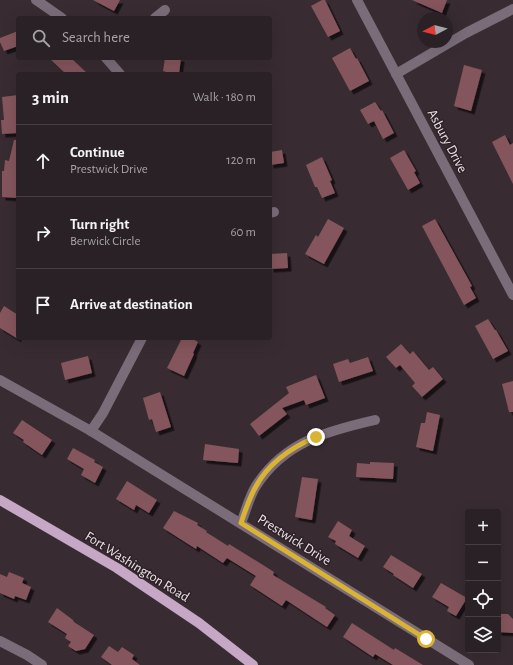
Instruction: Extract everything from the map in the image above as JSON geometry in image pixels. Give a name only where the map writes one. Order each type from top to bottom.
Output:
[{"type":"main road","name":"Fort Washington Road","points":[[0,500],[118,568],[199,623],[253,665]]},
{"type":"street","points":[[36,0],[59,16]]},
{"type":"street","name":"Asbury Drive","points":[[357,0],[511,285],[513,295]]},
{"type":"street","points":[[396,74],[466,33],[513,9]]},
{"type":"street","points":[[158,16],[165,10]]},
{"type":"street","points":[[109,60],[118,72]]},
{"type":"street","points":[[91,431],[103,412],[141,340]]},
{"type":"street","name":"Prestwick Drive","points":[[0,380],[91,431],[469,665]]},
{"type":"street","points":[[241,523],[255,487],[272,465],[283,454],[297,445],[316,437],[347,426],[375,420]]},
{"type":"street","points":[[0,642],[27,655],[42,665]]},
{"type":"building","points":[[93,0],[120,0],[114,11]]},
{"type":"building","points":[[325,0],[340,31],[328,37],[311,6]]},
{"type":"building","points":[[412,0],[447,0],[442,12]]},
{"type":"building","points":[[16,32],[16,47],[4,51],[0,38]]},
{"type":"building","points":[[350,48],[369,81],[350,91],[332,58]]},
{"type":"building","points":[[51,60],[73,60],[86,72],[64,72]]},
{"type":"building","points":[[165,60],[181,60],[179,72],[163,71]]},
{"type":"building","points":[[464,65],[482,70],[471,111],[454,106]]},
{"type":"building","points":[[16,95],[16,133],[2,134],[1,120],[4,120],[2,97]]},
{"type":"building","points":[[375,102],[381,111],[382,110],[394,133],[383,139],[374,121],[368,124],[360,110]]},
{"type":"building","points":[[505,135],[510,145],[513,143],[513,184],[492,142]]},
{"type":"building","points":[[14,140],[16,140],[16,198],[2,197],[2,171],[4,171],[5,160],[9,161]]},
{"type":"building","points":[[282,150],[284,163],[272,165],[272,152]]},
{"type":"building","points":[[404,150],[416,171],[414,172],[420,183],[408,190],[390,158]]},
{"type":"building","points":[[322,157],[332,180],[330,181],[335,193],[322,198],[317,187],[315,187],[306,165]]},
{"type":"building","points":[[328,219],[344,228],[324,264],[305,254],[316,235],[318,237]]},
{"type":"building","points":[[435,219],[472,286],[470,287],[476,298],[464,305],[422,226]]},
{"type":"building","points":[[287,253],[288,268],[272,269],[272,254]]},
{"type":"building","points":[[4,306],[16,314],[16,338],[0,328],[0,313]]},
{"type":"building","points":[[488,319],[508,351],[493,359],[475,326]]},
{"type":"building","points":[[181,340],[194,340],[198,342],[184,376],[167,368]]},
{"type":"building","points":[[401,344],[410,354],[413,351],[429,370],[433,367],[443,379],[422,397],[412,386],[415,383],[400,365],[396,368],[386,357]]},
{"type":"building","points":[[88,356],[92,373],[65,380],[61,363]]},
{"type":"building","points":[[368,357],[373,371],[339,382],[333,364],[348,359],[350,363]]},
{"type":"building","points":[[316,375],[325,398],[306,405],[304,400],[282,408],[287,414],[259,436],[250,424],[289,393],[286,387]]},
{"type":"building","points":[[513,381],[513,412],[509,412],[502,384]]},
{"type":"building","points":[[160,392],[171,427],[156,432],[152,419],[149,420],[143,398]]},
{"type":"building","points":[[427,412],[440,415],[433,451],[416,447],[421,423],[425,423]]},
{"type":"building","points":[[22,420],[52,440],[42,455],[13,433]]},
{"type":"building","points":[[205,444],[239,449],[238,463],[203,460]]},
{"type":"building","points":[[73,448],[95,460],[94,462],[103,467],[95,483],[81,475],[84,469],[67,459]]},
{"type":"building","points":[[370,462],[394,463],[393,479],[356,477],[357,463],[370,464]]},
{"type":"building","points":[[302,477],[318,479],[312,520],[295,517]]},
{"type":"building","points":[[127,481],[157,500],[149,513],[136,505],[134,510],[116,499]]},
{"type":"building","points":[[174,511],[198,523],[197,525],[207,531],[206,532],[263,565],[274,572],[273,575],[326,607],[325,608],[335,615],[327,627],[286,600],[282,606],[250,585],[256,576],[227,558],[223,563],[197,546],[196,549],[163,528]]},
{"type":"building","points":[[338,521],[352,530],[349,536],[365,546],[358,558],[335,544],[336,541],[328,537]]},
{"type":"building","points":[[391,555],[422,574],[413,588],[383,567]]},
{"type":"building","points":[[9,572],[24,578],[22,583],[31,587],[26,600],[15,596],[14,599],[0,593],[0,574],[7,577]]},
{"type":"building","points":[[441,583],[465,597],[465,601],[456,616],[447,611],[449,607],[432,597]]},
{"type":"building","points":[[57,608],[74,622],[94,635],[85,649],[76,651],[68,646],[71,642],[65,638],[67,634],[48,622]]},
{"type":"building","points":[[501,614],[508,614],[513,619],[513,633],[501,632]]},
{"type":"building","points":[[352,623],[394,650],[395,648],[423,665],[393,665],[375,654],[373,657],[343,637]]},
{"type":"building","points":[[109,646],[118,652],[122,647],[134,655],[132,659],[140,665],[112,665],[101,657]]},
{"type":"route","points":[[316,437],[297,445],[283,454],[272,465],[255,487],[241,523],[426,639]]}]
